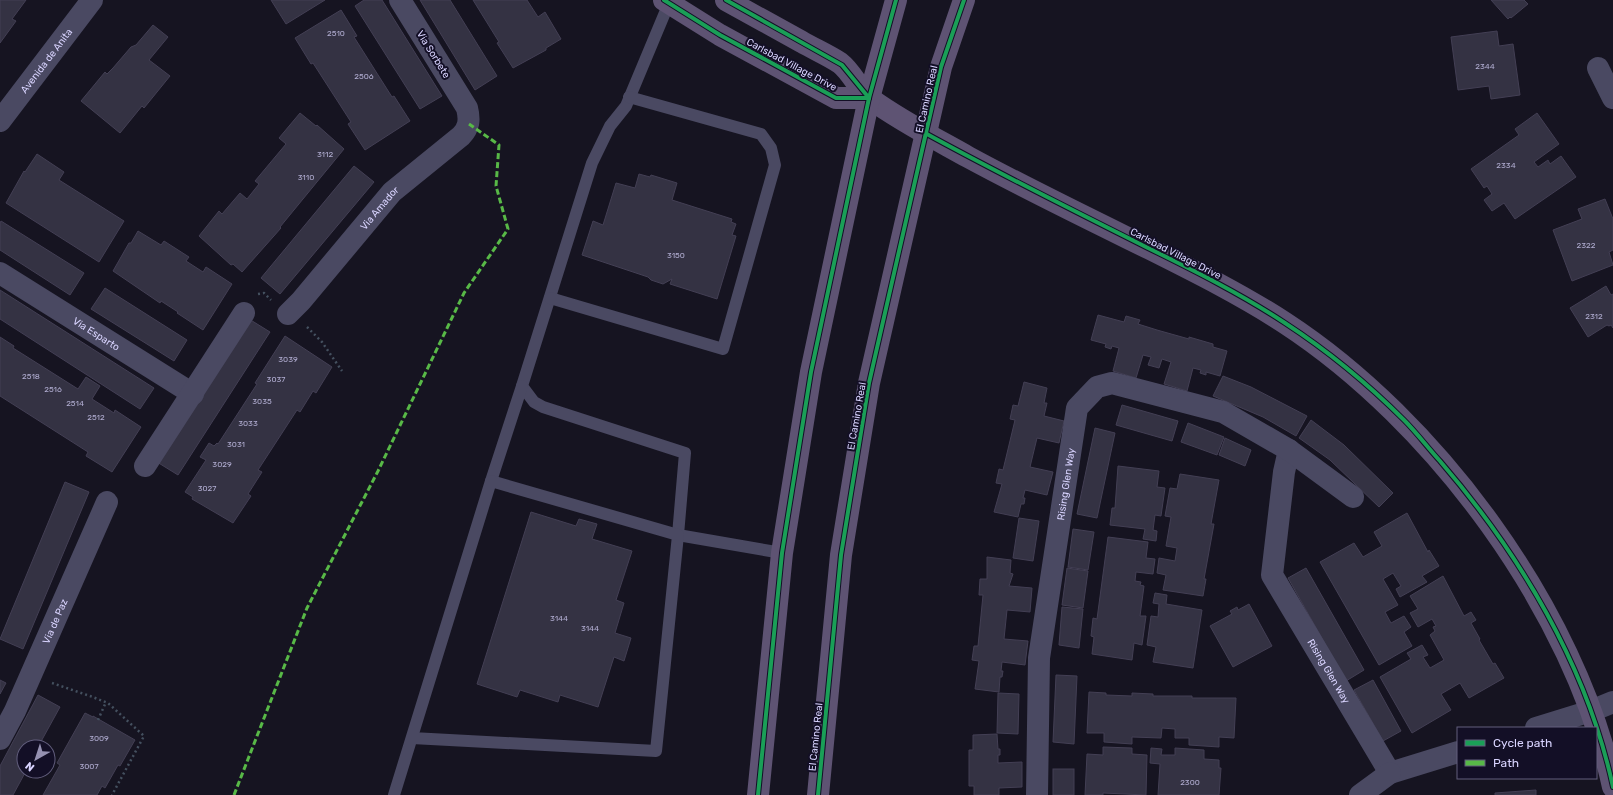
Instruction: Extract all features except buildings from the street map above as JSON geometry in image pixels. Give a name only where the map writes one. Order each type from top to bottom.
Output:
[{"type":"main road","name":"Carlsbad Village Drive","points":[[726,0],[842,65],[869,98],[926,133],[980,163],[1212,280],[1283,322],[1317,345],[1363,382],[1405,422],[1451,475],[1495,530],[1527,580],[1560,641],[1591,711],[1596,727]]},
{"type":"main road","points":[[758,795],[782,553],[811,372],[869,98],[896,0]]},
{"type":"main road","name":"El Camino Real","points":[[818,795],[841,555],[869,383],[941,67],[964,0]]},
{"type":"main road","name":"Carlsbad Village Drive","points":[[666,2],[720,35],[836,98],[869,98]]},
{"type":"main road","name":"Carlsbad Village Drive","points":[[1597,729],[1607,760],[1613,786]]},
{"type":"street","name":"Avenida de Anita","points":[[0,121],[92,0]]},
{"type":"street","name":"Via Sorbete","points":[[400,0],[467,108]]},
{"type":"street","points":[[1598,68],[1613,98]]},
{"type":"street","name":"Via Amador","points":[[288,314],[392,192],[466,131],[469,124],[467,108]]},
{"type":"street","name":"Via Esparto","points":[[0,273],[193,394]]},
{"type":"street","points":[[145,466],[244,313]]},
{"type":"street","name":"Rising Glen Way","points":[[1037,795],[1039,658],[1077,408],[1097,388],[1112,383],[1223,412],[1289,450],[1353,497]]},
{"type":"street","name":"Rising Glen Way","points":[[1289,450],[1284,472],[1272,575],[1390,773]]},
{"type":"street","name":"Via de Paz","points":[[0,739],[15,711],[107,502]]},
{"type":"street","points":[[1539,727],[1591,711],[1613,702]]},
{"type":"street","points":[[1360,795],[1390,773],[1457,752]]},
{"type":"lane","points":[[394,795],[592,162],[610,126],[626,106],[666,2]]},
{"type":"lane","points":[[550,298],[723,349],[775,165],[771,148],[761,134],[629,96]]},
{"type":"lane","points":[[412,738],[656,751],[685,453],[543,408],[534,402],[522,386]]},
{"type":"lane","points":[[491,481],[678,535],[782,553]]},
{"type":"path","points":[[30,676],[106,702],[144,736],[112,795]]},
{"type":"path","points":[[98,720],[106,702]]},
{"type":"marked path","points":[[234,795],[307,608],[378,471],[464,293],[508,229],[496,186],[499,145],[469,124]]},
{"type":"cycle path","points":[[664,0],[720,35],[836,98],[869,98]]},
{"type":"cycle path","points":[[726,0],[842,65],[869,98]]},
{"type":"cycle path","points":[[758,795],[782,553],[811,372],[869,98],[896,0]]},
{"type":"cycle path","points":[[818,795],[841,555],[869,383],[941,67],[964,0]]},
{"type":"cycle path","points":[[925,133],[1035,191],[1234,292],[1285,323],[1317,345],[1362,381],[1413,430],[1440,461],[1497,534],[1523,573],[1547,614],[1568,655],[1586,698],[1596,727]]},
{"type":"cycle path","points":[[1597,730],[1613,787]]}]
